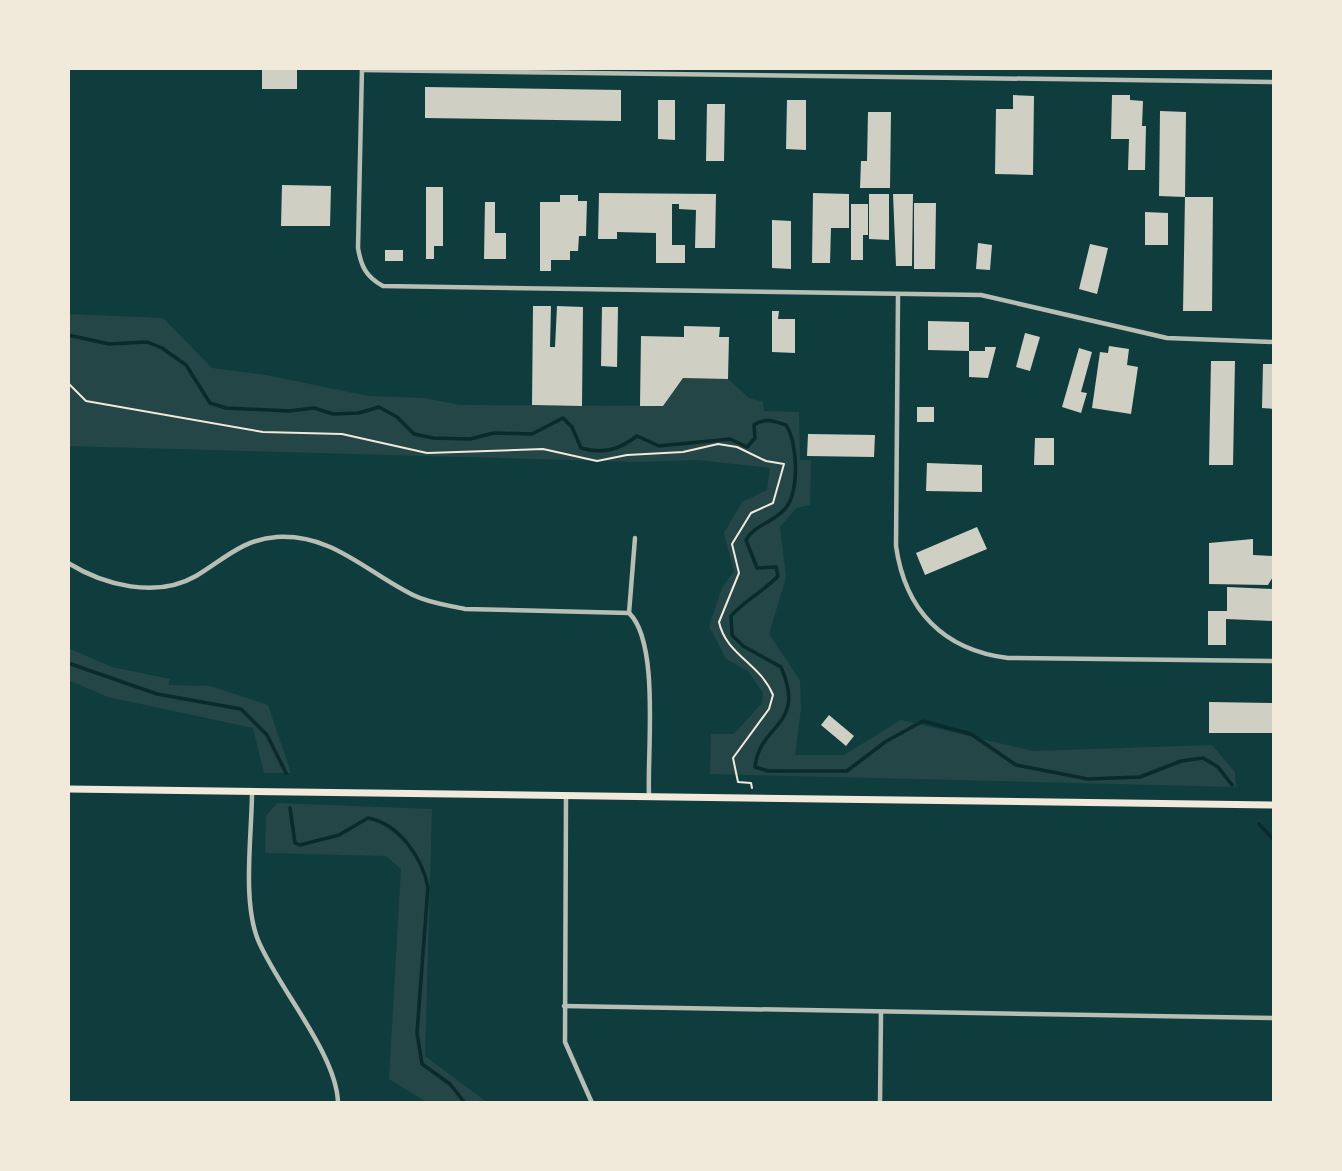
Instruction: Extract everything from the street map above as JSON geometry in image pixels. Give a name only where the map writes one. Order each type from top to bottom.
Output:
[{"type":"main road","points":[[68,789],[1274,805]]},
{"type":"street","points":[[1274,82],[362,69],[358,248],[363,270],[383,286],[981,295],[1167,338],[1274,342]]},
{"type":"street","points":[[898,295],[896,546],[900,572],[908,595],[926,618],[955,642],[979,655],[1007,658],[1274,661]]},
{"type":"street","points":[[68,563],[102,581],[121,585],[172,584],[197,575],[242,545],[275,537],[296,537],[336,547],[390,583],[439,604],[464,608],[629,613]]},
{"type":"street","points":[[635,538],[629,613],[640,632],[647,668],[649,795]]},
{"type":"street","points":[[252,791],[252,921],[268,961],[333,1074],[338,1103]]},
{"type":"street","points":[[566,796],[564,1006],[567,1049],[592,1103]]},
{"type":"street","points":[[564,1006],[1274,1018]]},
{"type":"street","points":[[880,1103],[881,1013]]},
{"type":"path","points":[[68,383],[86,401],[263,432],[342,434],[427,453],[543,449],[597,461],[627,455],[683,452],[718,444],[737,447],[766,461],[784,464],[773,503],[751,513],[732,544],[739,573],[719,622],[727,644],[755,667],[773,695],[769,709],[733,758],[738,782],[753,785],[752,798]]},
{"type":"shaded area","points":[[68,314],[163,318],[212,368],[266,375],[368,396],[424,398],[460,405],[663,406],[683,378],[728,379],[749,398],[763,402],[764,411],[799,412],[800,460],[811,460],[810,505],[796,508],[780,527],[786,577],[769,634],[800,680],[801,709],[795,755],[844,755],[901,720],[1033,751],[1212,745],[1235,772],[1236,787],[710,774],[711,734],[734,734],[762,703],[763,693],[748,671],[726,659],[709,626],[722,588],[734,571],[724,533],[742,502],[767,490],[770,468],[698,460],[640,462],[68,446]]},
{"type":"shaded area","points":[[68,648],[112,667],[170,679],[168,685],[210,686],[268,705],[291,773],[264,773],[253,728],[108,697],[68,680]]},
{"type":"shaded area","points":[[277,803],[432,809],[425,1056],[488,1103],[428,1103],[389,1079],[401,869],[386,856],[265,853],[266,816]]},
{"type":"building","points":[[262,68],[297,68],[297,89],[262,89]]},
{"type":"building","points":[[425,87],[621,90],[621,121],[425,118]]},
{"type":"building","points":[[1013,95],[1034,96],[1033,175],[995,174],[996,109],[1013,109]]},
{"type":"building","points":[[1112,95],[1130,95],[1130,100],[1143,101],[1142,126],[1146,126],[1145,170],[1128,170],[1129,139],[1111,139]]},
{"type":"building","points":[[658,100],[675,100],[675,140],[658,139]]},
{"type":"building","points":[[787,100],[806,100],[806,150],[786,149]]},
{"type":"building","points":[[707,104],[725,104],[724,161],[706,161]]},
{"type":"building","points":[[1160,111],[1186,112],[1185,197],[1159,196]]},
{"type":"building","points":[[868,112],[891,112],[890,188],[860,188],[861,161],[867,161]]},
{"type":"building","points":[[282,185],[331,186],[330,226],[281,226]]},
{"type":"building","points":[[426,187],[443,187],[443,246],[434,246],[434,259],[426,259]]},
{"type":"building","points":[[599,193],[716,194],[715,248],[695,248],[696,210],[679,209],[679,204],[672,204],[672,245],[685,245],[685,263],[656,263],[656,233],[617,232],[617,239],[598,239]]},
{"type":"building","points":[[813,193],[849,194],[849,228],[831,228],[830,263],[812,263]]},
{"type":"building","points":[[869,194],[889,194],[889,240],[869,239]]},
{"type":"building","points":[[893,194],[913,194],[912,266],[896,266]]},
{"type":"building","points":[[560,195],[578,195],[578,201],[587,201],[586,236],[579,236],[578,251],[570,251],[570,260],[551,260],[551,271],[540,271],[540,202],[560,202]]},
{"type":"building","points":[[1185,197],[1213,197],[1212,311],[1183,311]]},
{"type":"building","points":[[485,202],[495,202],[495,233],[506,233],[506,259],[484,259]]},
{"type":"building","points":[[914,203],[936,203],[935,269],[914,269]]},
{"type":"building","points":[[851,204],[868,204],[868,235],[863,235],[863,260],[851,260]]},
{"type":"building","points":[[1145,212],[1168,213],[1168,245],[1145,245]]},
{"type":"building","points":[[772,220],[791,221],[791,269],[772,268]]},
{"type":"building","points":[[978,243],[992,245],[990,270],[976,269]]},
{"type":"building","points":[[1090,244],[1108,248],[1097,294],[1079,289]]},
{"type":"building","points":[[385,250],[403,250],[403,261],[385,261]]},
{"type":"building","points":[[533,306],[551,306],[550,347],[555,347],[557,306],[583,307],[582,406],[532,405]]},
{"type":"building","points":[[602,307],[618,307],[617,367],[601,366]]},
{"type":"building","points":[[772,311],[779,311],[778,319],[795,319],[795,353],[772,352]]},
{"type":"building","points":[[928,321],[969,322],[969,351],[928,350]]},
{"type":"building","points":[[684,326],[720,327],[719,337],[729,337],[728,379],[683,378],[663,406],[640,406],[641,336],[684,337]]},
{"type":"building","points":[[1025,333],[1040,337],[1030,371],[1016,367]]},
{"type":"building","points":[[1109,346],[1129,349],[1127,365],[1138,367],[1131,414],[1092,408],[1100,352],[1108,353]]},
{"type":"building","points":[[985,347],[996,347],[988,378],[969,377],[969,351],[985,351]]},
{"type":"building","points":[[1079,348],[1092,352],[1081,392],[1087,393],[1081,413],[1062,407]]},
{"type":"building","points":[[1211,361],[1235,361],[1233,465],[1209,465]]},
{"type":"building","points":[[1263,364],[1274,364],[1274,409],[1262,408]]},
{"type":"building","points":[[917,407],[934,407],[934,422],[917,422]]},
{"type":"building","points":[[808,434],[875,435],[874,457],[807,456]]},
{"type":"building","points":[[1035,438],[1054,438],[1054,465],[1034,465]]},
{"type":"building","points":[[927,463],[982,465],[982,492],[926,491]]},
{"type":"building","points":[[977,527],[987,549],[925,575],[916,553]]},
{"type":"building","points":[[1253,539],[1253,555],[1274,556],[1274,575],[1268,585],[1209,584],[1209,543]]},
{"type":"building","points":[[1227,587],[1274,589],[1274,621],[1226,619],[1226,645],[1208,645],[1208,611],[1227,611]]},
{"type":"building","points":[[1209,702],[1274,703],[1274,733],[1209,733]]},
{"type":"building","points":[[829,715],[854,736],[846,746],[821,725]]},
{"type":"waterway","points":[[68,335],[109,344],[147,342],[162,348],[186,365],[210,403],[226,408],[289,411],[314,408],[333,414],[359,413],[379,407],[397,417],[414,434],[433,438],[470,439],[494,433],[532,434],[563,418],[572,427],[581,448],[589,450],[610,450],[637,436],[659,446],[730,439],[747,447],[755,438],[754,425],[762,421],[786,425],[795,455],[793,492],[784,510],[754,531],[746,540],[757,568],[776,567],[778,576],[731,616],[732,635],[743,646],[781,667],[788,687],[789,702],[786,713],[765,741],[755,767],[768,771],[847,771],[885,742],[923,721],[971,734],[1016,765],[1088,779],[1140,777],[1181,761],[1203,758],[1218,767],[1232,785]]},
{"type":"waterway","points":[[68,663],[157,694],[241,709],[267,735],[286,773]]},
{"type":"waterway","points":[[290,808],[295,843],[300,845],[339,835],[368,818],[390,827],[415,854],[428,887],[417,1033],[422,1064],[450,1084],[465,1103]]},
{"type":"waterway","points":[[1259,824],[1274,840]]}]
